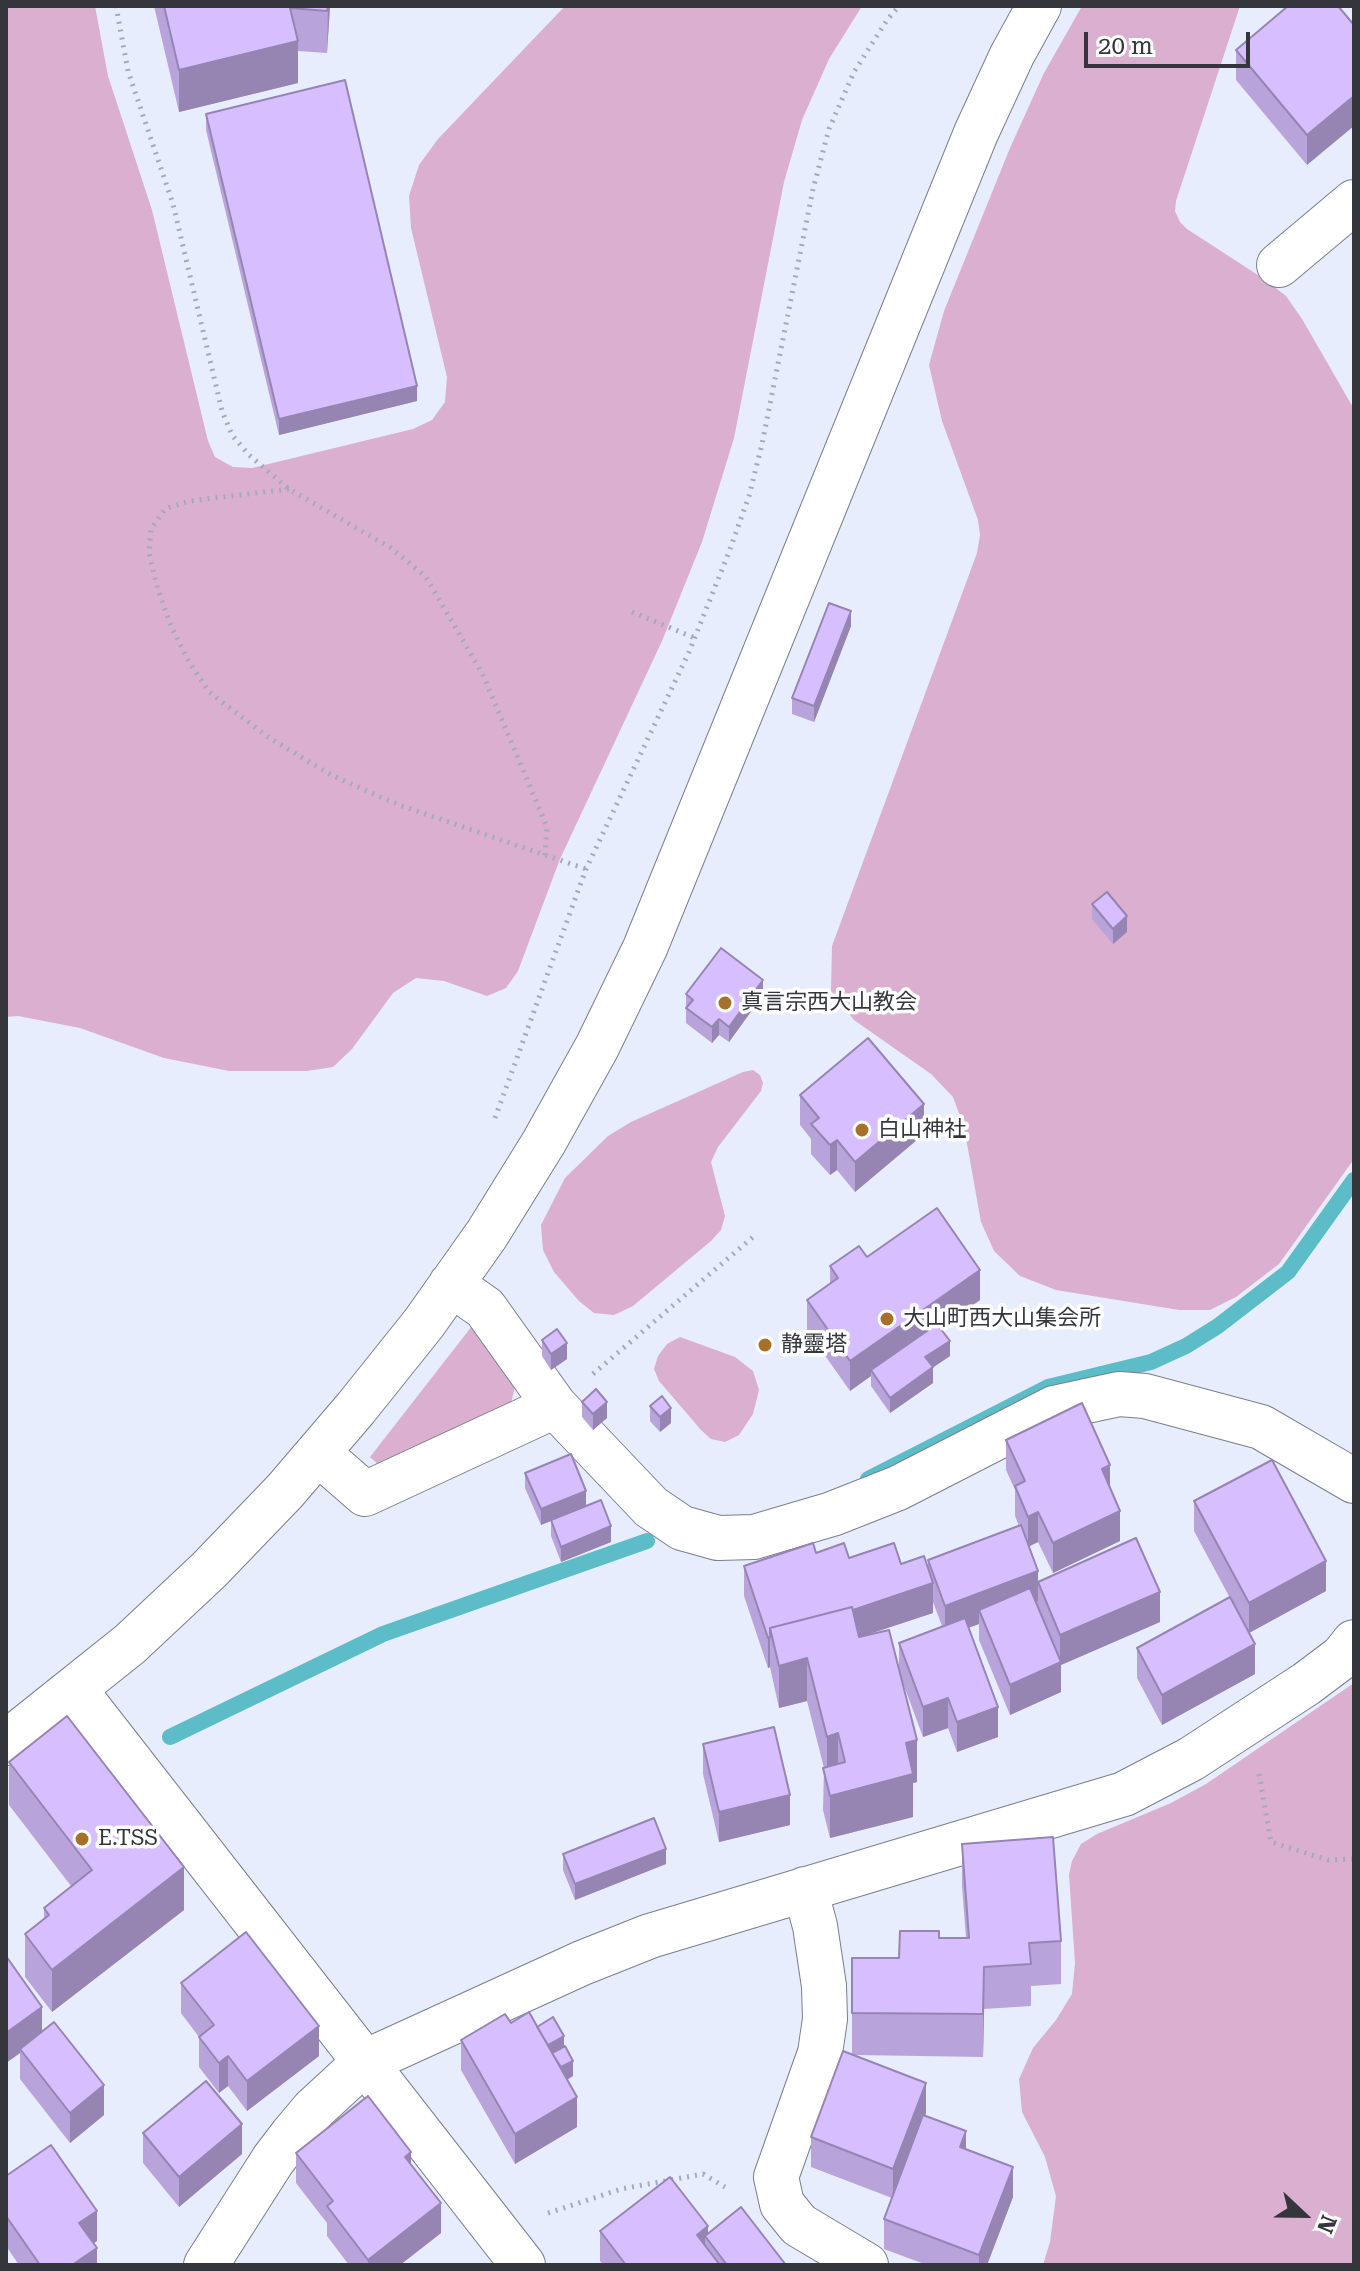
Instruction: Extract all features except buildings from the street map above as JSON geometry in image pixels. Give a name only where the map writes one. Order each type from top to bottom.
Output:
[{"type":"street","points":[[6,1743],[130,1644],[209,1570],[318,1453],[376,1384],[451,1284],[487,1234],[544,1142],[597,1047],[645,948],[976,133],[1012,55],[1039,6]]},
{"type":"street","points":[[1279,265],[1354,202]]},
{"type":"street","points":[[451,1284],[485,1308],[555,1406],[651,1507],[682,1528],[718,1538],[754,1537],[832,1514],[898,1488],[1054,1408],[1119,1394],[1145,1396],[1261,1427],[1354,1481]]},
{"type":"street","points":[[318,1453],[365,1494],[555,1406]]},
{"type":"street","points":[[206,2265],[292,2135],[313,2110],[365,2062],[616,1949],[1124,1794],[1191,1759],[1306,1684],[1342,1657],[1354,1642]]},
{"type":"street","points":[[74,1689],[513,2252]]},
{"type":"street","points":[[805,1889],[815,1926],[824,1986],[825,2019],[820,2053],[776,2177],[782,2204],[799,2225],[866,2265]]},
{"type":"path","points":[[116,6],[128,71],[173,204],[222,411],[232,435],[249,455],[289,489],[391,548],[426,577],[483,675],[547,827],[545,856]]},
{"type":"path","points":[[494,1122],[586,869],[695,638],[749,496],[813,189],[829,129],[854,72],[899,6]]},
{"type":"path","points":[[289,489],[189,501],[165,509],[151,529],[149,553],[158,590],[171,626],[209,692],[268,737],[331,775],[399,805],[586,869]]},
{"type":"path","points":[[632,612],[695,638]]},
{"type":"path","points":[[631,1342],[753,1237]]},
{"type":"path","points":[[1259,1771],[1271,1842],[1328,1860],[1354,1859]]},
{"type":"path","points":[[513,2252],[522,2224],[621,2189],[703,2174],[767,2211],[782,2204]]},
{"type":"shaded area","points":[[6,6],[95,6],[108,76],[152,210],[208,441],[215,457],[233,467],[252,468],[413,429],[432,420],[445,402],[447,377],[411,228],[409,196],[419,165],[438,139],[565,6],[862,6],[829,59],[802,120],[784,182],[734,438],[702,542],[662,641],[560,859],[518,971],[506,988],[487,996],[444,981],[416,978],[393,993],[352,1049],[333,1067],[307,1071],[229,1071],[164,1058],[80,1028],[18,1016],[6,1017]]},
{"type":"shaded area","points":[[1082,6],[1240,6],[1175,211],[1187,229],[1286,296],[1354,409],[1354,1159],[1279,1264],[1236,1297],[1210,1310],[1179,1310],[1056,1290],[1020,1276],[994,1251],[981,1222],[964,1127],[953,1097],[931,1074],[854,1020],[831,991],[832,946],[977,553],[980,535],[978,520],[942,421],[929,365],[944,311],[1010,148],[1044,73]]},
{"type":"shaded area","points":[[753,1070],[760,1075],[763,1083],[761,1091],[718,1147],[711,1162],[725,1216],[721,1230],[633,1306],[614,1315],[594,1313],[554,1272],[543,1250],[541,1225],[565,1178],[608,1136],[631,1122]]},
{"type":"shaded area","points":[[472,1326],[515,1387],[511,1403],[379,1465],[370,1457]]},
{"type":"shaded area","points":[[680,1337],[735,1357],[753,1371],[759,1390],[753,1414],[739,1435],[725,1442],[711,1439],[659,1381],[654,1369],[658,1356],[667,1344]]},
{"type":"shaded area","points":[[1354,1683],[1354,2265],[1043,2265],[1050,2242],[1056,2196],[1045,2157],[1022,2112],[1019,2079],[1033,2048],[1072,1994],[1075,1963],[1069,1875],[1081,1844],[1206,1784]]},
{"type":"waterway","points":[[868,1479],[1048,1387],[1151,1362],[1186,1346],[1218,1326],[1288,1272],[1354,1180]]},
{"type":"waterway","points":[[170,1737],[383,1634],[647,1541]]},
{"type":"place","name":"真言宗西大山教会","points":[[725,1003]]},
{"type":"place","name":"白山神社","points":[[862,1130]]},
{"type":"place","name":"大山町西大山集会所","points":[[887,1319]]},
{"type":"place","name":"静靈塔","points":[[765,1345]]},
{"type":"place","name":"E.TSS","points":[[82,1839]]}]
